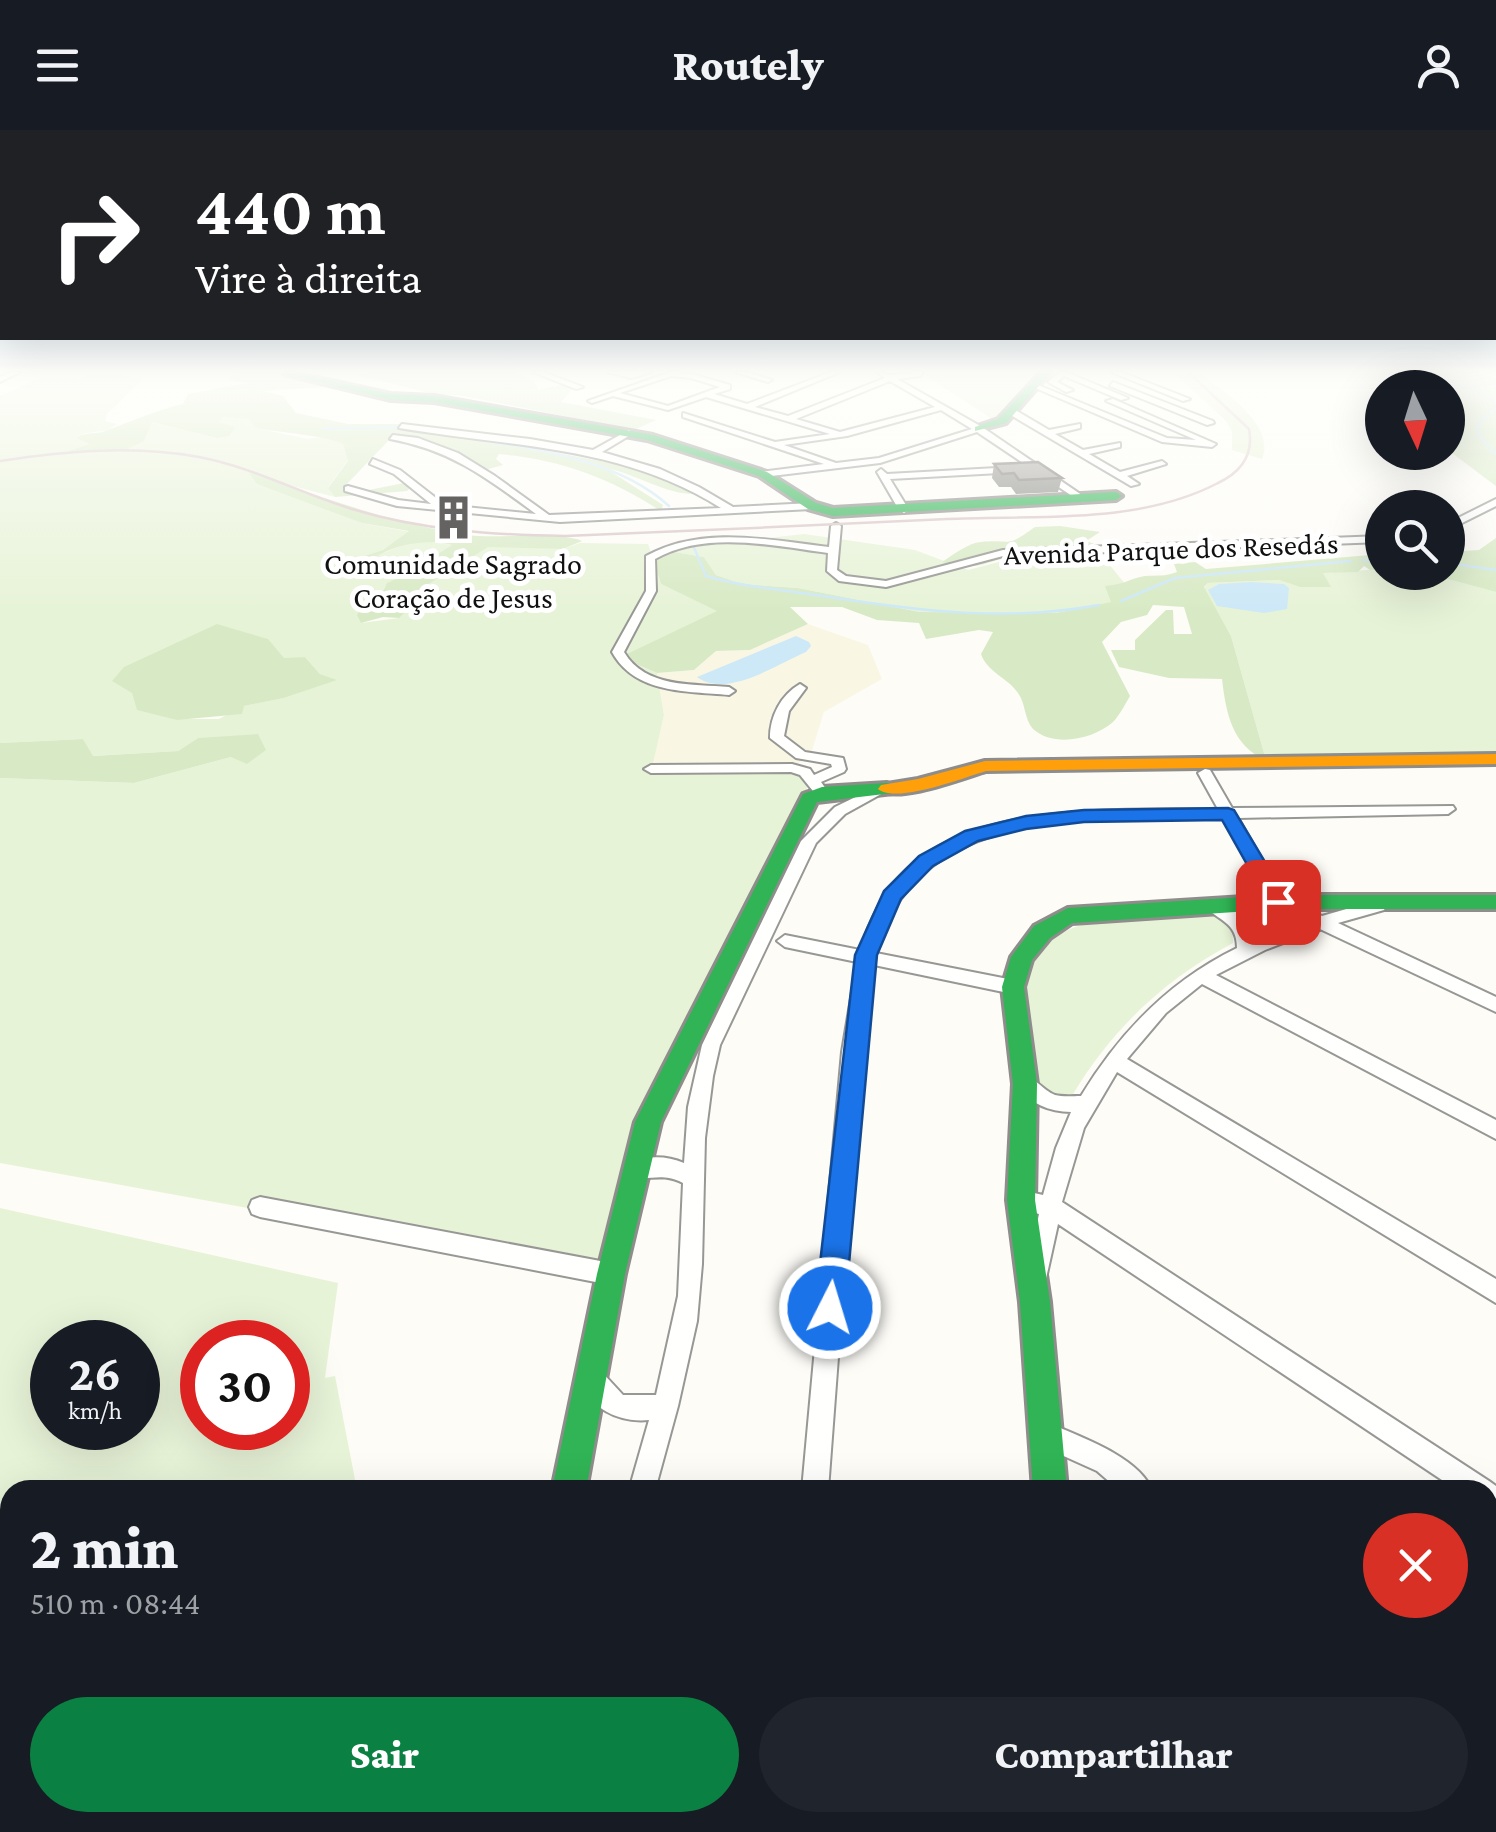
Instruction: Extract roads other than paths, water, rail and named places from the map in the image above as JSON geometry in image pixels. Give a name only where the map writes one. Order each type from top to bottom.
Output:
[{"type":"street","points":[[451,451],[548,518]]},
{"type":"street","points":[[576,451],[675,479],[732,511]]},
{"type":"street","points":[[707,451],[763,474],[829,517],[835,550],[710,541],[670,546],[650,558],[650,591],[618,652],[623,665],[638,675],[670,684],[729,692]]},
{"type":"street","points":[[800,451],[838,466]]},
{"type":"street","points":[[763,474],[872,462],[906,451]]},
{"type":"street","points":[[1011,451],[1084,500]]},
{"type":"street","points":[[1079,451],[1123,485]]},
{"type":"street","points":[[1082,453],[1089,451]]},
{"type":"street","points":[[373,462],[397,472],[443,508]]},
{"type":"street","points":[[872,462],[904,510]]},
{"type":"street","points":[[348,489],[402,504],[548,518],[732,511],[829,517],[1084,500],[1162,464]]},
{"type":"street","points":[[885,477],[1036,469]]},
{"type":"street","points":[[402,504],[417,499],[422,492]]},
{"type":"street","points":[[1465,519],[1496,502]]},
{"type":"street","points":[[500,514],[523,509],[526,503]]},
{"type":"street","name":"Avenida Parque dos Resedás","points":[[835,550],[832,571],[844,579],[886,584],[1002,553],[1365,540]]},
{"type":"street","points":[[570,1480],[611,1274],[648,1122],[804,805],[839,769],[838,761],[800,755],[777,738],[775,725],[784,704],[800,688]]},
{"type":"street","points":[[651,769],[792,768],[818,787],[878,790],[918,785],[985,766],[1496,759]]},
{"type":"street","points":[[1205,773],[1278,902],[1496,1006]]},
{"type":"street","points":[[645,1480],[666,1406],[688,1302],[694,1120],[700,1079],[711,1045],[810,841],[825,820],[878,790]]},
{"type":"street","points":[[817,1480],[845,1135],[866,955],[892,896],[926,861],[972,836],[1026,822],[1084,816],[1448,810]]},
{"type":"street","points":[[1049,1480],[1034,1290],[1020,1200],[1025,1084],[1013,988],[1022,957],[1042,932],[1068,916],[1278,902],[1496,902]]},
{"type":"street","points":[[1034,1290],[1066,1148],[1086,1104],[1158,1005],[1244,950],[1320,922],[1382,905]]},
{"type":"street","points":[[1212,906],[1240,924],[1246,937],[1244,950]]},
{"type":"street","points":[[1358,912],[1362,932],[1373,947]]},
{"type":"street","points":[[785,942],[866,955],[1013,988]]},
{"type":"street","points":[[1200,975],[1496,1130]]},
{"type":"street","points":[[1114,1061],[1496,1292]]},
{"type":"street","points":[[1025,1084],[1053,1104],[1086,1104]]},
{"type":"street","points":[[636,1169],[668,1166],[694,1178]]},
{"type":"street","points":[[1020,1200],[1053,1208],[1465,1480]]},
{"type":"street","points":[[260,1208],[611,1274]]},
{"type":"street","points":[[590,1378],[609,1403],[621,1409],[666,1406]]},
{"type":"street","points":[[1046,1435],[1106,1462],[1127,1480]]},
{"type":"water","points":[[1219,584],[1284,584],[1289,588],[1287,609],[1264,613],[1217,606],[1208,590]]},
{"type":"water","points":[[796,636],[809,642],[811,646],[806,652],[752,677],[723,684],[697,677]]},
{"type":"waterway","points":[[544,451],[620,474],[669,506]]},
{"type":"waterway","points":[[693,545],[706,576],[767,588],[964,613],[1031,613],[1099,605]]},
{"type":"waterway","points":[[1121,601],[1175,578],[1351,561]]},
{"type":"waterway","points":[[1465,565],[1496,570]]},
{"type":"railway","points":[[0,461],[93,451]]},
{"type":"railway","points":[[154,451],[238,467],[333,503],[431,527],[565,536],[1120,512],[1187,496],[1226,479],[1244,462],[1248,451]]},
{"type":"place","name":"Comunidade Sagrado Coração de Jesus","points":[[453,517]]}]
